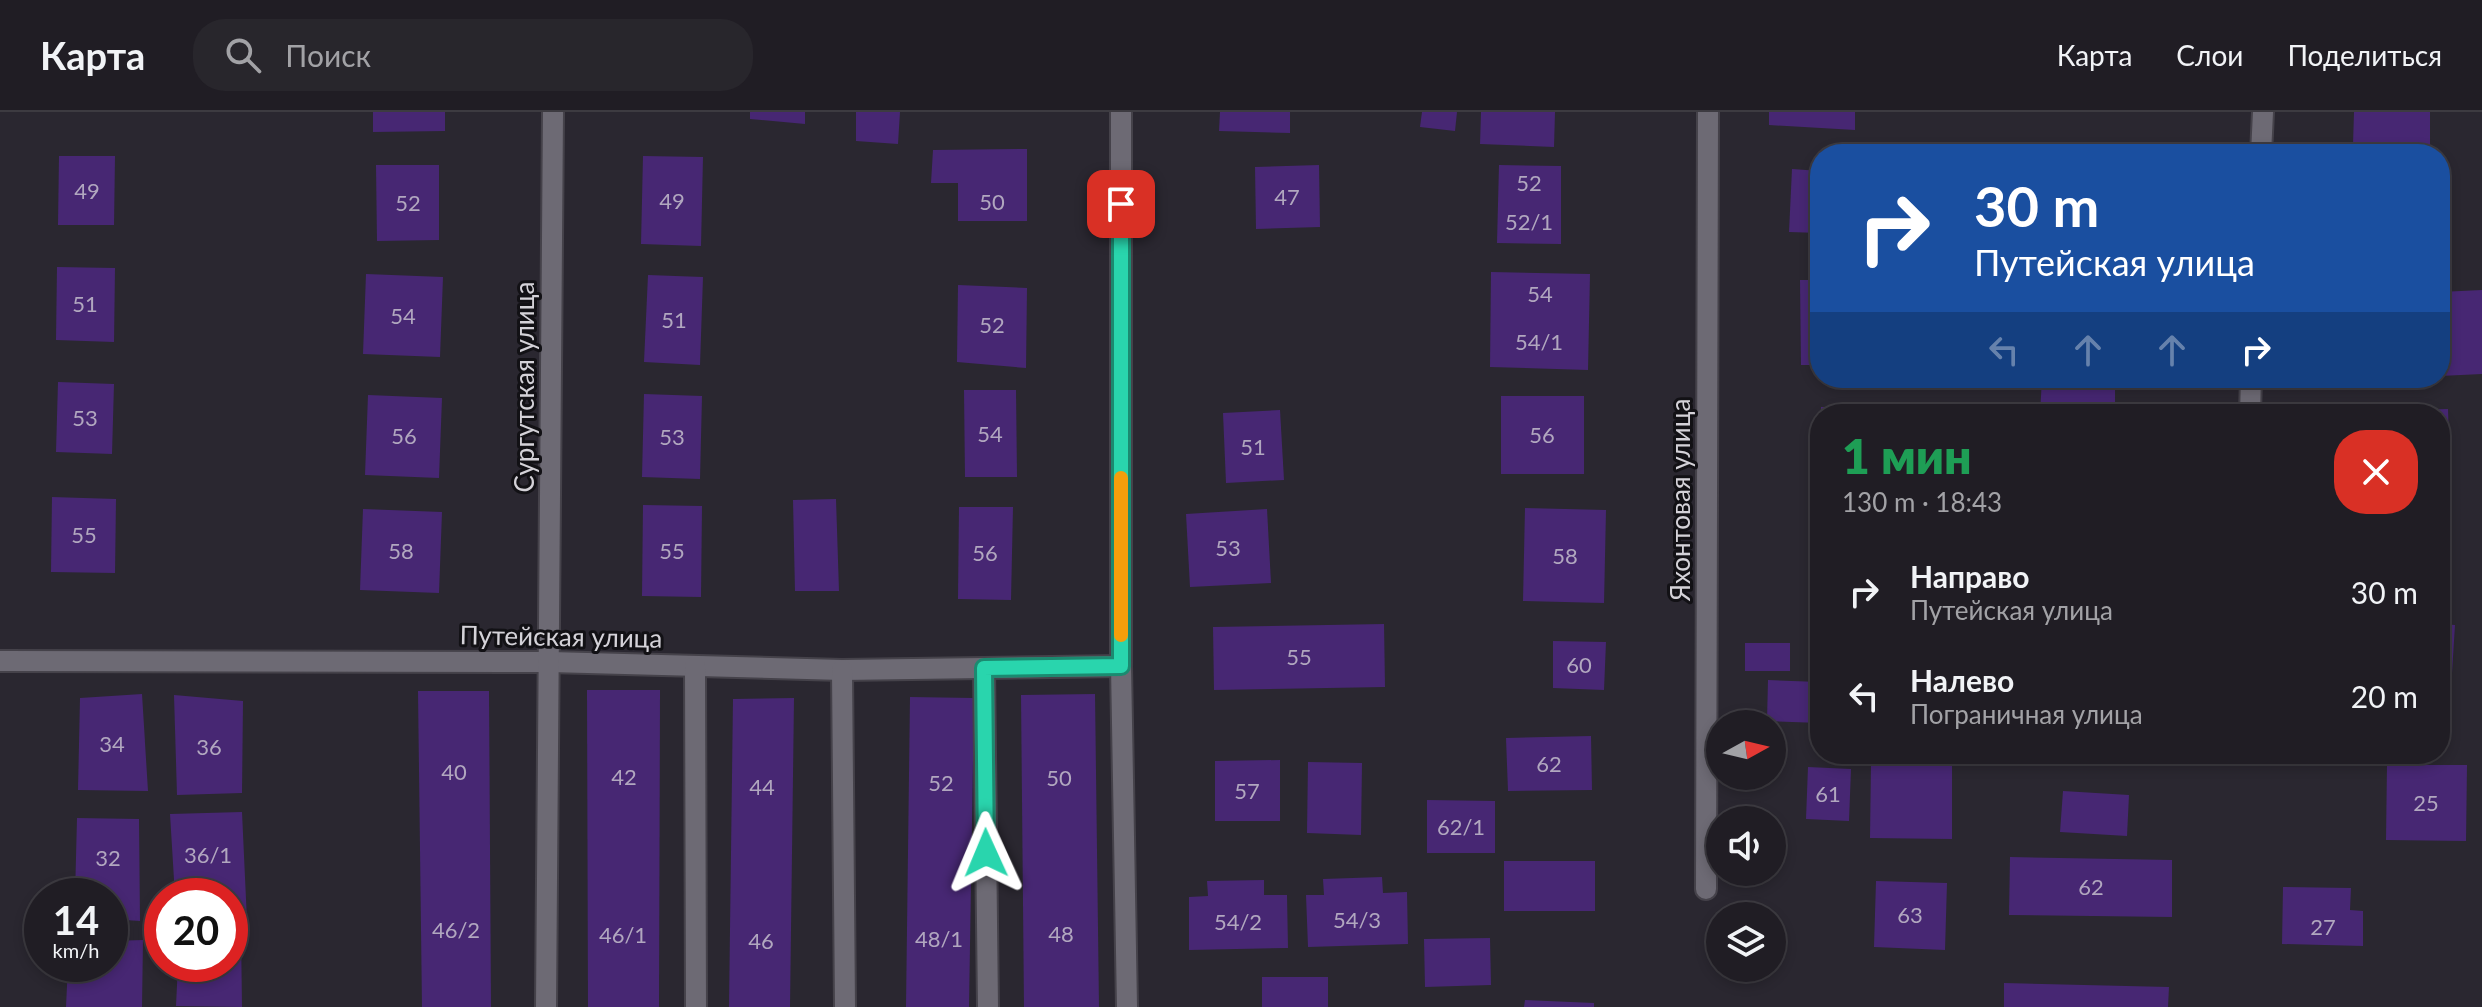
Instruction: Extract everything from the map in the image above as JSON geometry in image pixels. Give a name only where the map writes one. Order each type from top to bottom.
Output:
[{"type":"street","name":"Сургутская улица","points":[[546,1007],[553,112]]},
{"type":"street","points":[[1121,112],[1121,666],[1127,1007]]},
{"type":"street","name":"Яхонтовая улица","points":[[1706,889],[1708,112]]},
{"type":"street","points":[[2261,144],[2263,112]]},
{"type":"street","name":"Путейская улица","points":[[0,661],[550,662],[842,670],[1121,666]]},
{"type":"street","points":[[695,666],[696,1007]]},
{"type":"street","points":[[984,668],[988,1007]]},
{"type":"street","points":[[842,670],[845,1007]]},
{"type":"building","points":[[373,112],[445,112],[445,131],[373,132]]},
{"type":"building","points":[[750,112],[805,112],[805,124],[750,119]]},
{"type":"building","points":[[856,112],[900,112],[898,144],[856,141]]},
{"type":"building","points":[[1220,112],[1290,112],[1290,133],[1219,131]]},
{"type":"building","points":[[1422,112],[1457,112],[1455,131],[1420,127]]},
{"type":"building","points":[[1481,112],[1555,112],[1554,147],[1480,144]]},
{"type":"building","points":[[1769,112],[1855,112],[1855,130],[1769,125]]},
{"type":"building","points":[[2354,112],[2430,112],[2430,144],[2353,144]]},
{"type":"building","points":[[1027,149],[1027,221],[958,221],[958,183],[931,183],[933,150]]},
{"type":"building","points":[[59,156],[115,156],[114,225],[58,225]]},
{"type":"building","points":[[643,156],[703,157],[701,246],[641,244]]},
{"type":"building","points":[[376,165],[439,165],[439,240],[377,241]]},
{"type":"building","points":[[1319,165],[1320,227],[1256,229],[1255,167]]},
{"type":"building","points":[[1499,165],[1561,166],[1561,244],[1497,243]]},
{"type":"building","points":[[1792,169],[1810,170],[1810,233],[1789,232]]},
{"type":"building","points":[[57,267],[115,268],[114,342],[56,340]]},
{"type":"building","points":[[1491,272],[1590,274],[1588,370],[1490,367]]},
{"type":"building","points":[[366,274],[443,277],[440,357],[363,354]]},
{"type":"building","points":[[648,275],[703,277],[700,365],[644,362]]},
{"type":"building","points":[[1800,280],[1810,280],[1810,365],[1801,365]]},
{"type":"building","points":[[958,285],[1027,288],[1026,368],[957,362]]},
{"type":"building","points":[[2482,290],[2482,374],[2450,376],[2450,292]]},
{"type":"building","points":[[58,382],[114,384],[112,454],[56,452]]},
{"type":"building","points":[[2041,388],[2115,388],[2115,404],[2041,404]]},
{"type":"building","points":[[964,390],[1016,390],[1017,477],[965,477]]},
{"type":"building","points":[[644,394],[702,396],[700,479],[642,477]]},
{"type":"building","points":[[368,395],[442,398],[439,478],[365,475]]},
{"type":"building","points":[[1501,396],[1584,396],[1584,474],[1501,474]]},
{"type":"building","points":[[1280,410],[1284,480],[1226,483],[1223,413]]},
{"type":"building","points":[[52,497],[116,499],[115,573],[51,572]]},
{"type":"building","points":[[836,499],[839,591],[795,591],[793,500]]},
{"type":"building","points":[[643,505],[702,506],[701,597],[642,596]]},
{"type":"building","points":[[959,507],[1013,507],[1011,600],[958,599]]},
{"type":"building","points":[[1525,508],[1606,510],[1604,603],[1523,601]]},
{"type":"building","points":[[363,509],[442,512],[439,593],[360,590]]},
{"type":"building","points":[[1267,509],[1271,583],[1190,587],[1186,514]]},
{"type":"building","points":[[1384,624],[1385,687],[1214,690],[1213,627]]},
{"type":"building","points":[[2450,625],[2455,625],[2450,705]]},
{"type":"building","points":[[1553,641],[1606,642],[1604,690],[1553,688]]},
{"type":"building","points":[[1745,643],[1790,643],[1790,671],[1745,671]]},
{"type":"building","points":[[1768,680],[1810,682],[1810,723],[1786,722],[1786,710],[1767,710]]},
{"type":"building","points":[[587,690],[660,690],[659,1007],[588,1007]]},
{"type":"building","points":[[418,691],[489,691],[491,1007],[422,1007]]},
{"type":"building","points":[[142,694],[148,791],[78,790],[80,698]]},
{"type":"building","points":[[1095,694],[1099,1007],[1024,1007],[1021,695]]},
{"type":"building","points":[[174,695],[243,701],[242,793],[177,795]]},
{"type":"building","points":[[910,697],[974,698],[969,1007],[906,1007]]},
{"type":"building","points":[[794,698],[790,1007],[729,1007],[733,699]]},
{"type":"building","points":[[1591,736],[1592,790],[1508,791],[1506,738]]},
{"type":"building","points":[[1280,760],[1280,821],[1215,821],[1215,761]]},
{"type":"building","points":[[1308,762],[1362,763],[1361,835],[1307,833]]},
{"type":"building","points":[[1871,764],[1952,764],[1952,839],[1870,838]]},
{"type":"building","points":[[2387,765],[2467,765],[2466,841],[2386,840]]},
{"type":"building","points":[[1808,767],[1851,769],[1849,821],[1806,819]]},
{"type":"building","points":[[2063,791],[2129,795],[2127,836],[2060,832]]},
{"type":"building","points":[[1427,800],[1495,801],[1495,853],[1427,853]]},
{"type":"building","points":[[242,812],[245,878],[174,878],[170,814]]},
{"type":"building","points":[[77,818],[139,819],[140,921],[128,920],[128,878],[75,878]]},
{"type":"building","points":[[2010,857],[2172,860],[2172,917],[2009,915]]},
{"type":"building","points":[[1504,861],[1595,861],[1595,911],[1504,911]]},
{"type":"building","points":[[1382,877],[1383,893],[1407,892],[1408,944],[1308,947],[1306,895],[1324,895],[1323,879]]},
{"type":"building","points":[[1264,880],[1264,895],[1287,895],[1288,948],[1189,950],[1189,897],[1208,896],[1207,881]]},
{"type":"building","points":[[1876,881],[1947,883],[1945,950],[1874,947]]},
{"type":"building","points":[[2283,887],[2351,888],[2350,910],[2363,911],[2363,946],[2282,944]]},
{"type":"building","points":[[1490,938],[1491,985],[1425,987],[1424,939]]},
{"type":"building","points":[[128,940],[143,940],[142,1007],[66,1007],[67,982],[128,982]]},
{"type":"building","points":[[1262,977],[1328,977],[1328,1007],[1262,1007]]},
{"type":"building","points":[[177,982],[242,982],[242,1007],[176,1006]]},
{"type":"building","points":[[2004,983],[2169,987],[2168,1007],[2004,1007]]},
{"type":"building","points":[[1525,1000],[1594,1003],[1594,1007],[1524,1007]]},
{"type":"slow traffic","points":[[1121,478],[1121,635]]},
{"type":"route","points":[[986,853],[984,668],[1121,666],[1121,204]]}]
